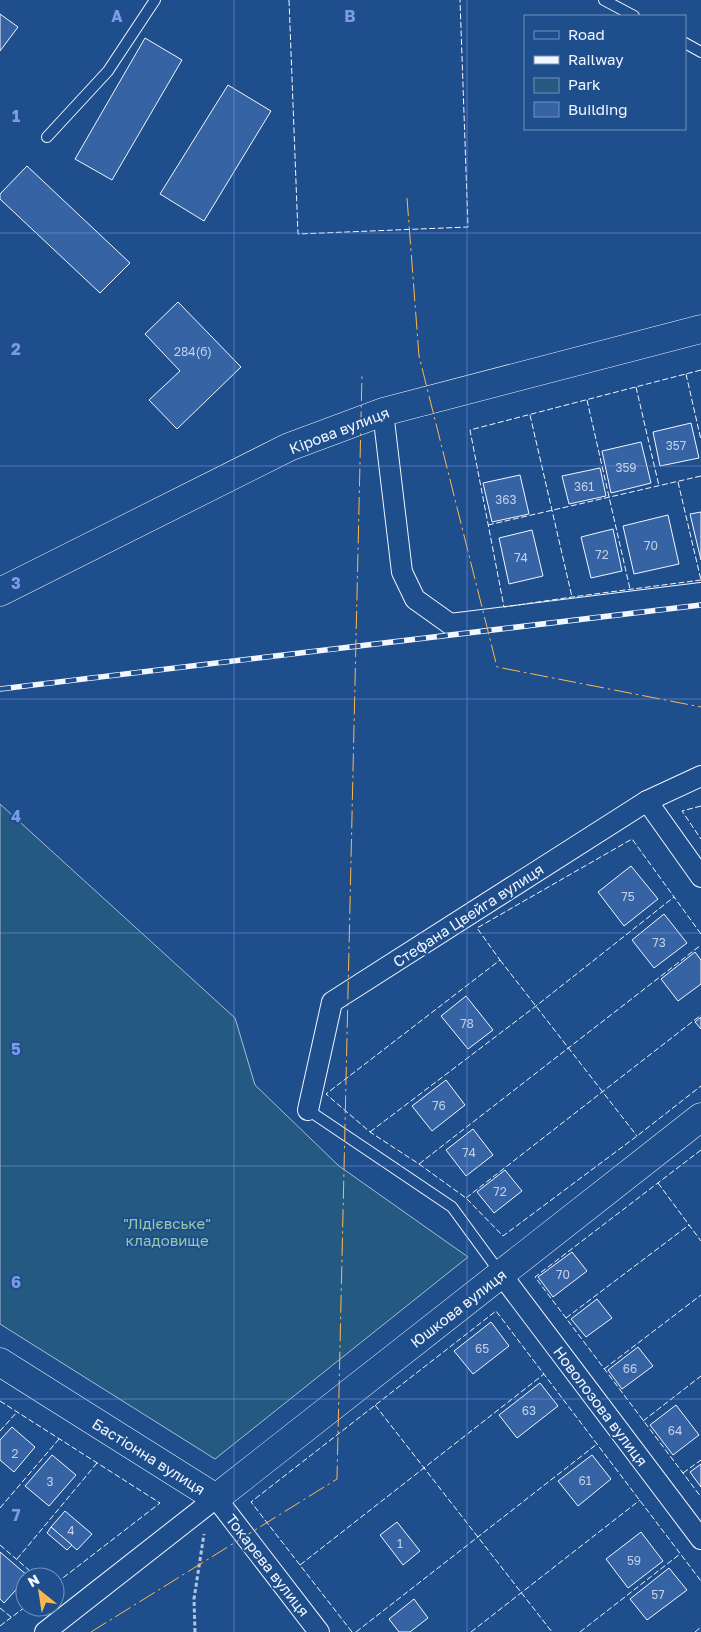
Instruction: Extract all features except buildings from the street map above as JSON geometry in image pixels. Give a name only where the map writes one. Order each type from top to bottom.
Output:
[{"type":"main road","name":"Кірова вулиця","points":[[0,592],[289,447],[383,412],[701,329]]},
{"type":"main road","name":"Юшкова вулиця","points":[[216,1498],[701,1117]]},
{"type":"main road","name":"Бастіонна вулиця","points":[[0,1362],[216,1498]]},
{"type":"street","points":[[383,412],[402,572],[415,599],[450,624],[701,593]]},
{"type":"street","name":"Стефана Цвейга вулиця","points":[[308,1110],[332,1002],[647,801],[701,776]]},
{"type":"street","points":[[647,801],[701,876]]},
{"type":"street","name":"Новолозова вулиця","points":[[501,1274],[701,1539]]},
{"type":"street","name":"Бастіонна вулиця","points":[[45,1632],[216,1498]]},
{"type":"street","name":"Токарева вулиця","points":[[216,1498],[319,1632]]},
{"type":"lane","points":[[47,137],[108,71],[155,0]]},
{"type":"lane","points":[[604,0],[632,15]]},
{"type":"lane","points":[[686,44],[701,52]]},
{"type":"lane","points":[[308,1110],[452,1207],[501,1274]]},
{"type":"path","points":[[195,1632],[194,1599],[204,1533]]},
{"type":"green space","name":"\"Лідієвське\" кладовище","points":[[0,804],[235,1018],[255,1085],[339,1166],[468,1257],[215,1459],[0,1324]]},
{"type":"railway","points":[[0,689],[701,605]]},
{"type":"fence","points":[[289,0],[298,234],[468,227],[460,0]]},
{"type":"fence","points":[[701,370],[470,430],[504,607],[701,580]]},
{"type":"fence","points":[[686,374],[701,440]]},
{"type":"fence","points":[[636,387],[659,486]]},
{"type":"fence","points":[[587,400],[630,589]]},
{"type":"fence","points":[[530,415],[572,597]]},
{"type":"fence","points":[[488,525],[701,476]]},
{"type":"fence","points":[[678,482],[701,580]]},
{"type":"fence","points":[[701,806],[682,811],[701,839]]},
{"type":"fence","points":[[701,934],[632,839],[477,928],[500,960],[326,1094],[370,1132],[466,1198],[503,1236],[701,1086]]},
{"type":"fence","points":[[370,1132],[536,1006],[674,897]]},
{"type":"fence","points":[[419,1164],[701,945]]},
{"type":"fence","points":[[500,960],[637,1136]]},
{"type":"fence","points":[[466,1198],[701,1015]]},
{"type":"fence","points":[[701,1150],[535,1277],[701,1497]]},
{"type":"fence","points":[[658,1183],[701,1241]]},
{"type":"fence","points":[[566,1318],[689,1225]]},
{"type":"fence","points":[[604,1369],[701,1295]]},
{"type":"fence","points":[[352,1632],[251,1502],[496,1311],[701,1581]]},
{"type":"fence","points":[[300,1565],[544,1374]]},
{"type":"fence","points":[[643,1421],[701,1376]]},
{"type":"fence","points":[[0,1401],[160,1503],[65,1576]]},
{"type":"fence","points":[[375,1405],[552,1632]]},
{"type":"fence","points":[[0,1431],[17,1412]]},
{"type":"fence","points":[[0,1508],[59,1439]]},
{"type":"fence","points":[[356,1632],[597,1444]]},
{"type":"fence","points":[[683,1473],[701,1460]]},
{"type":"fence","points":[[17,1559],[97,1463]]},
{"type":"fence","points":[[471,1632],[640,1500]]},
{"type":"fence","points":[[0,1545],[25,1567]]},
{"type":"fence","points":[[580,1632],[680,1554]]},
{"type":"fence","points":[[0,1608],[11,1617]]},
{"type":"fence","points":[[0,1626],[15,1615]]},
{"type":"fence","points":[[695,1632],[701,1627]]},
{"type":"power","points":[[407,198],[419,356],[497,667],[701,707]]},
{"type":"power","points":[[91,1632],[337,1479],[362,374]]}]
